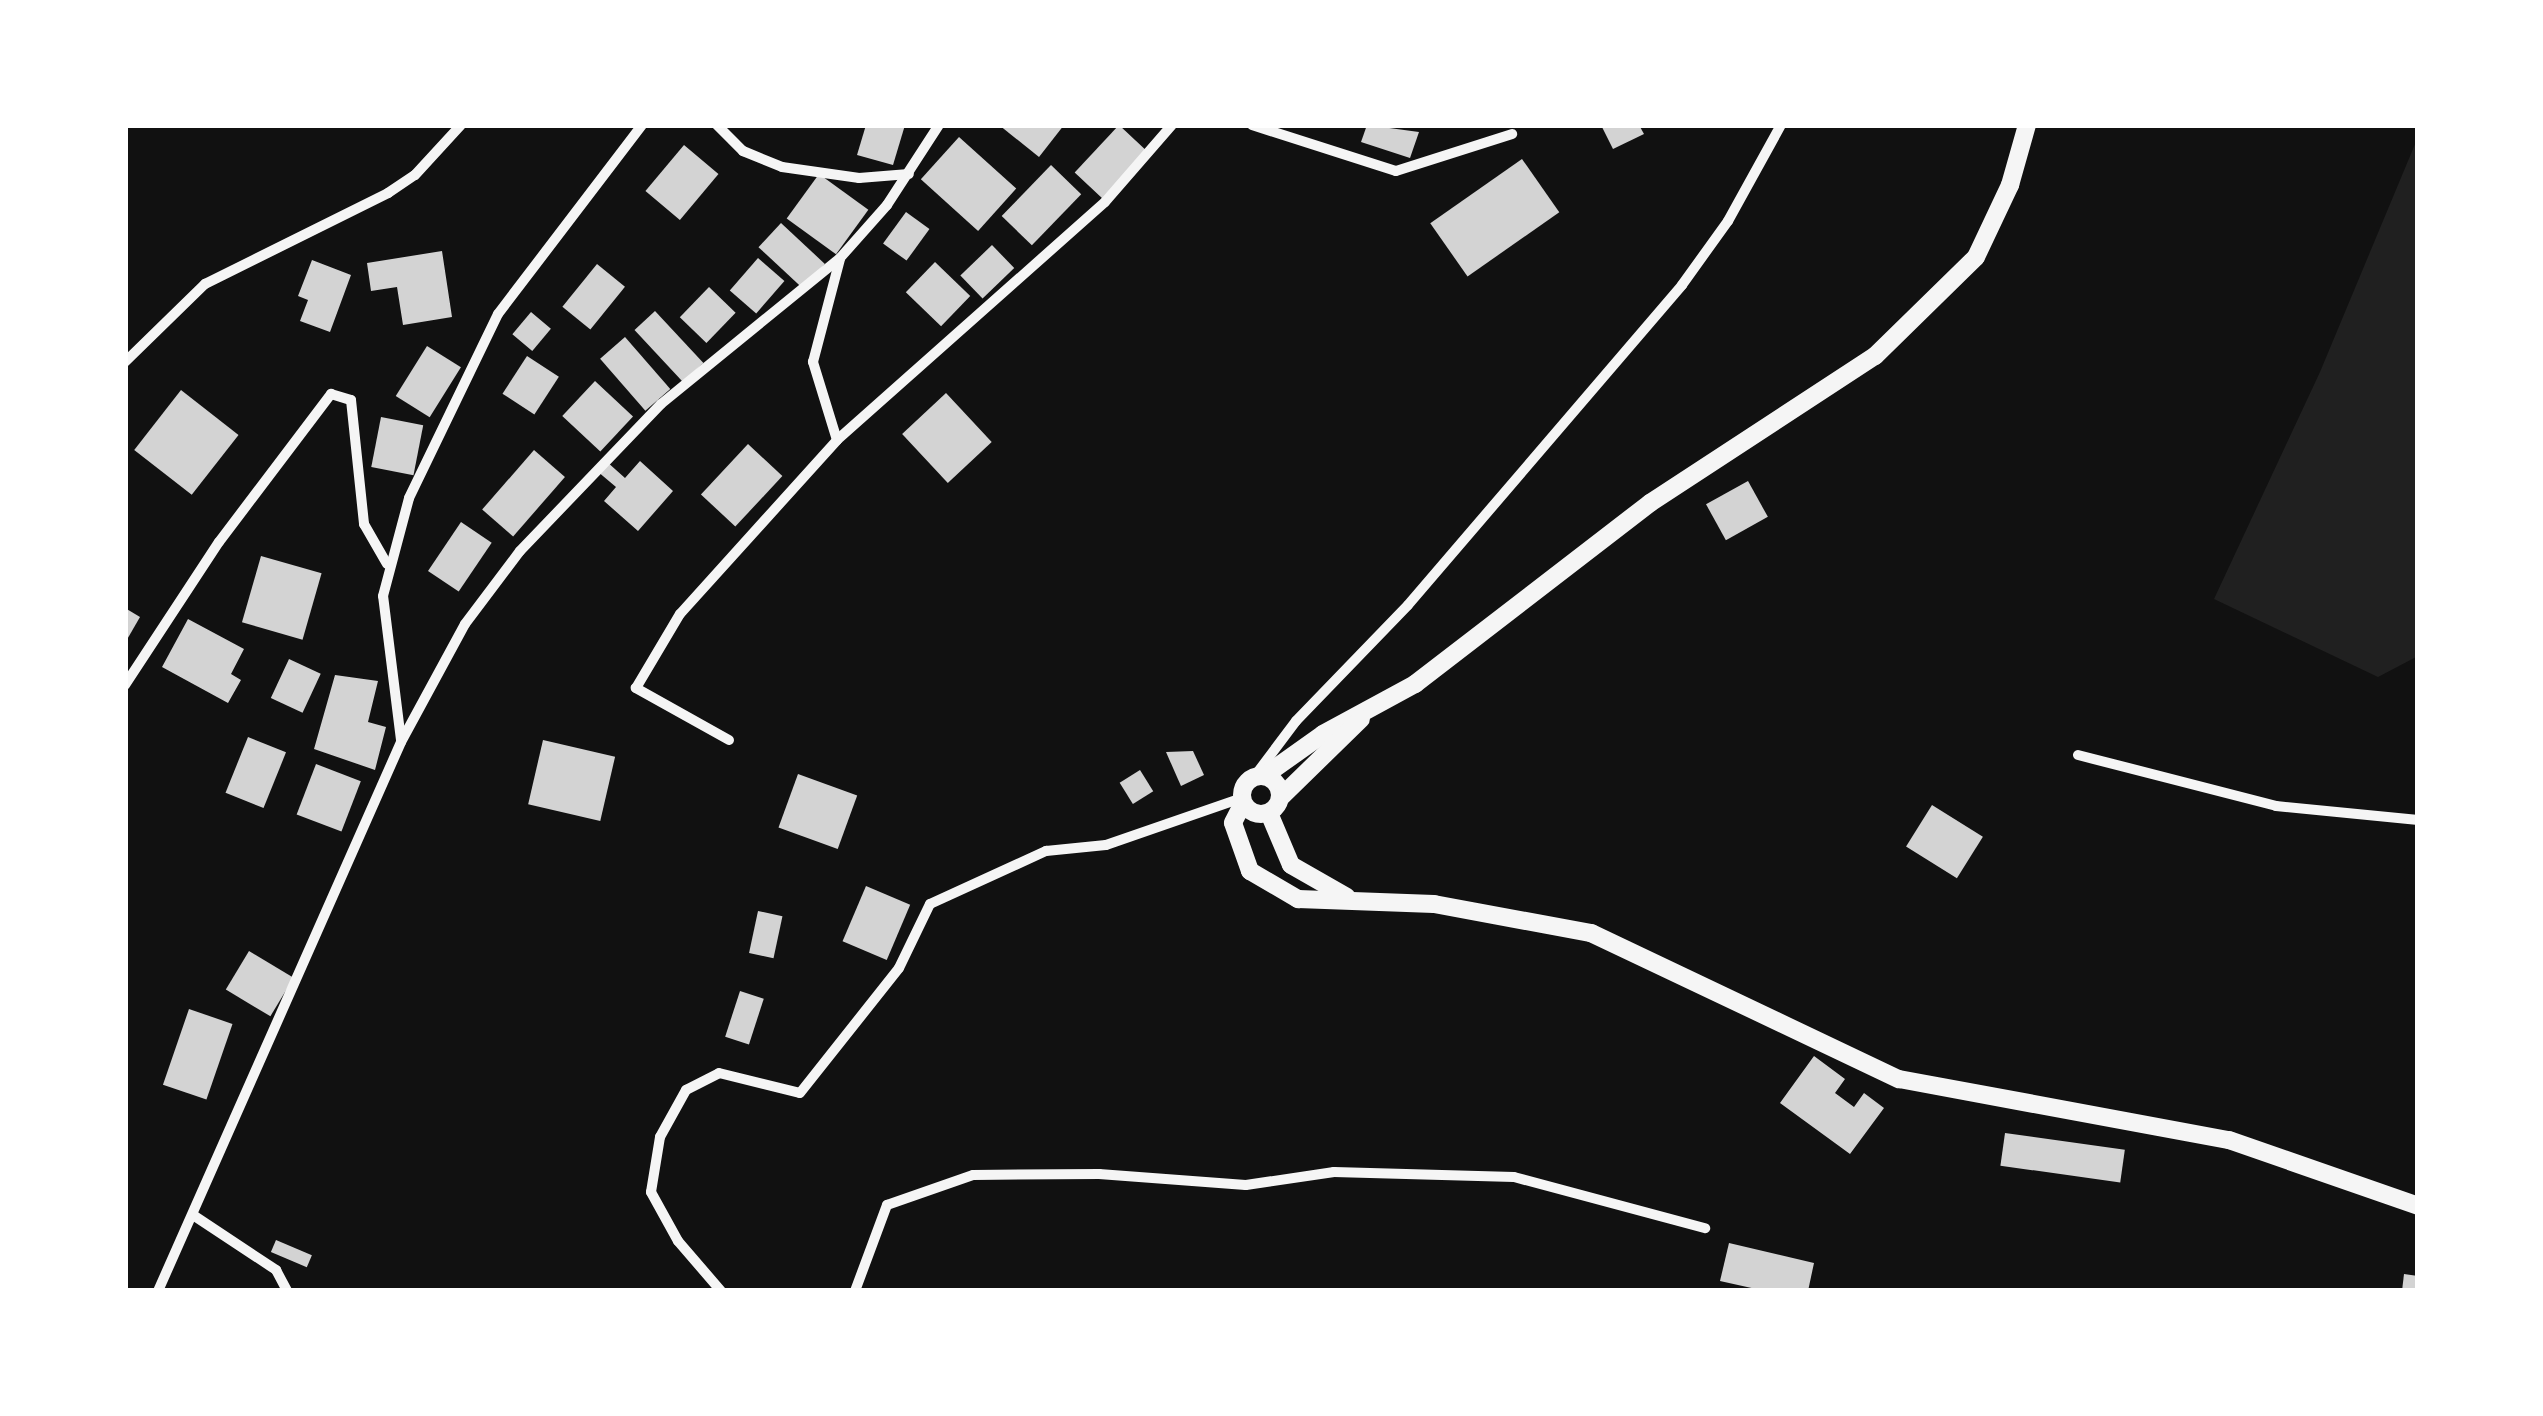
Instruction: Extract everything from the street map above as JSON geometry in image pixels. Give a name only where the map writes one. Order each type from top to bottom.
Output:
[{"type":"main road","points":[[1242,800],[1258,815],[1274,806],[1362,719],[1650,503],[1889,344],[1976,257],[2010,186],[2028,125]]},
{"type":"main road","points":[[1362,719],[1323,734],[1259,777],[1242,800],[1234,823],[1236,840],[1255,879],[1298,899],[1352,899],[1516,915],[1591,933],[1899,1079],[2229,1140],[2418,1206]]},
{"type":"main road","points":[[1259,777],[1279,788],[1274,806],[1291,865],[1352,899]]},
{"type":"street","points":[[125,362],[204,284],[388,193],[415,175],[462,125]]},
{"type":"street","points":[[401,742],[383,596],[387,564],[409,498],[498,314],[642,125]]},
{"type":"street","points":[[718,125],[743,150],[782,167],[859,178],[909,174]]},
{"type":"street","points":[[158,1291],[401,742],[465,624],[590,474],[660,404],[840,258],[909,174],[939,125]]},
{"type":"street","points":[[729,740],[642,694],[636,680],[691,600],[837,440],[1106,202],[1172,125]]},
{"type":"street","points":[[1252,125],[1396,170],[1512,134]]},
{"type":"street","points":[[1259,777],[1296,721],[1408,606],[1682,285],[1728,221],[1781,125]]},
{"type":"street","points":[[837,440],[813,362],[840,258]]},
{"type":"street","points":[[125,685],[219,542],[331,394],[351,400],[364,524],[387,564]]},
{"type":"street","points":[[2078,755],[2276,806],[2418,820]]},
{"type":"street","points":[[721,1291],[678,1242],[651,1192],[660,1137],[686,1090],[719,1072],[800,1093],[899,968],[930,904],[1046,851],[1106,845],[1242,800]]},
{"type":"street","points":[[855,1291],[888,1205],[973,1175],[1099,1174],[1246,1185],[1334,1172],[1514,1177],[1704,1228]]},
{"type":"street","points":[[192,1215],[276,1270],[287,1291]]},
{"type":"shaded area","points":[[2418,137],[2418,656],[2378,677],[2214,599],[2320,372]]},
{"type":"building","points":[[866,125],[905,125],[893,165],[857,155]]},
{"type":"building","points":[[999,125],[1064,125],[1039,157]]},
{"type":"building","points":[[1119,125],[1147,151],[1102,198],[1075,173]]},
{"type":"building","points":[[1367,125],[1419,132],[1410,158],[1361,142]]},
{"type":"building","points":[[1601,125],[1639,125],[1644,134],[1613,149]]},
{"type":"building","points":[[959,137],[1016,189],[978,231],[921,179]]},
{"type":"building","points":[[684,145],[718,174],[680,220],[645,191]]},
{"type":"building","points":[[1522,159],[1559,212],[1468,276],[1430,223]]},
{"type":"building","points":[[1051,165],[1081,194],[1032,245],[1002,216]]},
{"type":"building","points":[[819,174],[868,210],[836,254],[787,218]]},
{"type":"building","points":[[906,212],[929,229],[907,261],[883,244]]},
{"type":"building","points":[[781,223],[825,264],[802,288],[758,247]]},
{"type":"building","points":[[992,245],[1014,268],[983,299],[960,276]]},
{"type":"building","points":[[442,251],[452,317],[403,325],[397,287],[371,291],[367,263]]},
{"type":"building","points":[[758,258],[784,281],[756,313],[730,290]]},
{"type":"building","points":[[312,260],[351,275],[330,332],[300,321],[308,300],[298,296]]},
{"type":"building","points":[[935,262],[970,296],[941,326],[906,292]]},
{"type":"building","points":[[597,264],[625,287],[590,329],[562,307]]},
{"type":"building","points":[[709,287],[736,313],[706,343],[680,317]]},
{"type":"building","points":[[655,311],[703,363],[683,382],[635,330]]},
{"type":"building","points":[[531,312],[551,329],[532,351],[512,334]]},
{"type":"building","points":[[625,337],[670,389],[645,411],[600,359]]},
{"type":"building","points":[[427,346],[461,367],[430,417],[396,396]]},
{"type":"building","points":[[527,356],[559,377],[534,414],[502,394]]},
{"type":"building","points":[[595,381],[633,416],[600,452],[562,416]]},
{"type":"building","points":[[181,390],[239,435],[192,495],[134,450]]},
{"type":"building","points":[[946,393],[992,442],[948,483],[902,434]]},
{"type":"building","points":[[381,417],[423,425],[413,475],[371,467]]},
{"type":"building","points":[[748,444],[782,476],[735,527],[701,494]]},
{"type":"building","points":[[534,450],[565,477],[513,537],[482,510]]},
{"type":"building","points":[[606,461],[625,478],[640,461],[673,491],[638,531],[604,501],[616,487],[597,471]]},
{"type":"building","points":[[1748,481],[1768,517],[1726,540],[1706,504]]},
{"type":"building","points":[[461,522],[492,543],[459,592],[428,571]]},
{"type":"building","points":[[261,556],[322,573],[303,640],[242,622]]},
{"type":"building","points":[[125,608],[140,617],[125,643]]},
{"type":"building","points":[[188,619],[244,649],[231,674],[241,680],[228,703],[162,667]]},
{"type":"building","points":[[289,659],[321,674],[303,713],[271,698]]},
{"type":"building","points":[[335,675],[378,681],[368,722],[386,727],[375,770],[314,749]]},
{"type":"building","points":[[248,737],[286,752],[264,808],[226,793]]},
{"type":"building","points":[[543,740],[615,757],[600,821],[528,804]]},
{"type":"building","points":[[1193,751],[1204,775],[1181,786],[1166,752]]},
{"type":"building","points":[[316,764],[361,781],[341,832],[297,814]]},
{"type":"building","points":[[1140,770],[1153,791],[1133,804],[1120,783]]},
{"type":"building","points":[[798,774],[857,796],[838,849],[779,828]]},
{"type":"building","points":[[1932,805],[1983,837],[1957,878],[1906,847]]},
{"type":"building","points":[[866,886],[910,905],[887,960],[843,941]]},
{"type":"building","points":[[758,911],[782,916],[774,958],[749,953]]},
{"type":"building","points":[[249,951],[294,978],[270,1016],[226,990]]},
{"type":"building","points":[[740,991],[764,999],[749,1044],[725,1037]]},
{"type":"building","points":[[189,1009],[232,1024],[206,1100],[163,1085]]},
{"type":"building","points":[[1814,1056],[1845,1079],[1835,1093],[1854,1107],[1864,1093],[1884,1108],[1850,1154],[1780,1103]]},
{"type":"building","points":[[2005,1133],[2125,1150],[2120,1183],[2000,1166]]},
{"type":"building","points":[[276,1240],[312,1255],[307,1267],[271,1252]]},
{"type":"building","points":[[1729,1243],[1814,1263],[1808,1291],[1765,1291],[1720,1281]]},
{"type":"building","points":[[2404,1274],[2418,1276],[2418,1291],[2402,1291]]}]
